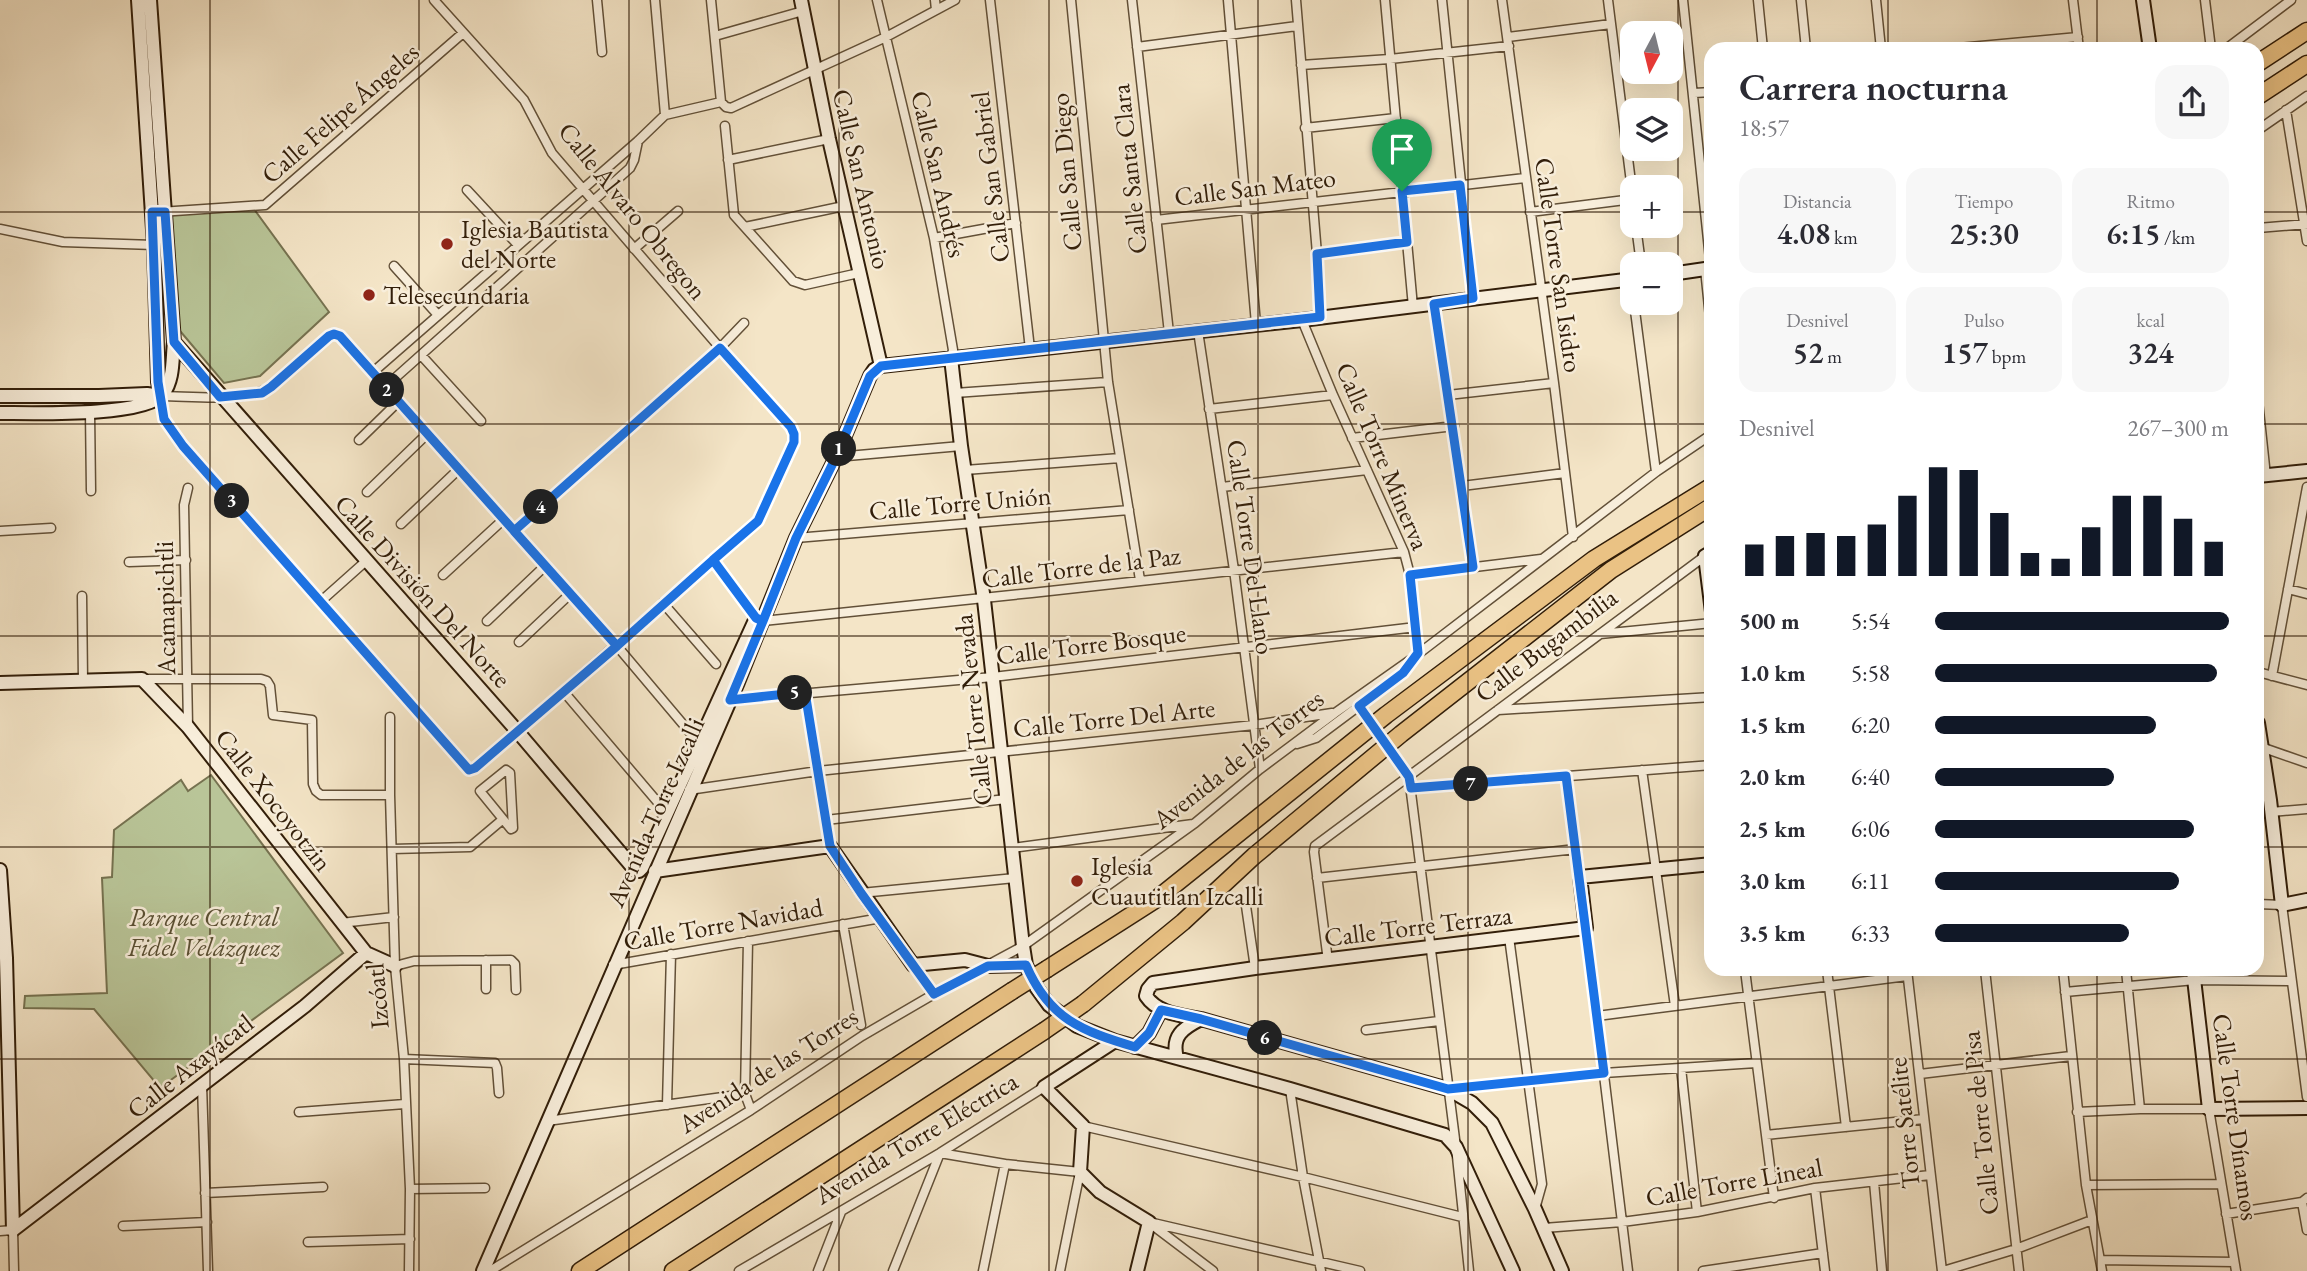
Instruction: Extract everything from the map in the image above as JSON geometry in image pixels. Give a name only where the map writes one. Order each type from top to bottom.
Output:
[{"type":"highway","points":[[2264,59],[2307,31]]},
{"type":"highway","points":[[2264,92],[2307,64]]},
{"type":"highway","points":[[580,1271],[1158,898],[1386,715],[1594,559],[1704,491]]},
{"type":"highway","points":[[673,1271],[1083,1004],[1183,922],[1254,856],[1401,734],[1611,570],[1704,511]]},
{"type":"street","points":[[0,413],[90,412],[146,405],[161,396],[171,381],[174,342],[138,0]]},
{"type":"street","points":[[150,0],[159,212],[154,246],[158,382],[164,419],[183,446],[320,602],[366,561]]},
{"type":"street","name":"Calle Alvaro Obregon","points":[[320,602],[469,770],[475,768],[758,521],[794,442],[791,427],[552,153],[524,100],[434,0]]},
{"type":"street","points":[[597,0],[602,52]]},
{"type":"street","points":[[655,0],[665,115]]},
{"type":"street","points":[[711,0],[725,106]]},
{"type":"street","name":"Calle San Andrés","points":[[877,0],[934,238],[953,350],[951,359]]},
{"type":"street","points":[[934,0],[936,10]]},
{"type":"street","points":[[372,373],[639,141],[665,115],[725,106],[814,71],[956,0]]},
{"type":"street","name":"Calle San Gabriel","points":[[990,0],[1030,349]]},
{"type":"street","name":"Calle San Diego","points":[[1071,0],[1108,382],[1140,580]]},
{"type":"street","name":"Calle Santa Clara","points":[[1132,0],[1169,333]]},
{"type":"street","points":[[1228,0],[1256,324]]},
{"type":"street","points":[[1296,0],[1320,317]]},
{"type":"street","points":[[1385,0],[1413,307]]},
{"type":"street","points":[[1441,0],[1473,298]]},
{"type":"street","name":"Calle Torre San Isidro","points":[[1502,0],[1573,537]]},
{"type":"street","points":[[1608,0],[1630,175]]},
{"type":"street","points":[[1683,0],[1704,210]]},
{"type":"street","points":[[1759,0],[1762,42]]},
{"type":"street","points":[[1801,0],[1805,42]]},
{"type":"street","points":[[1876,0],[1880,42]]},
{"type":"street","points":[[2073,0],[2078,42]]},
{"type":"street","points":[[2143,0],[2149,42]]},
{"type":"street","points":[[2205,0],[2210,42]]},
{"type":"street","points":[[2235,42],[2291,0]]},
{"type":"street","points":[[715,36],[802,6]]},
{"type":"street","name":"Calle San Antonio","points":[[802,6],[859,273],[876,370]]},
{"type":"street","points":[[1508,37],[1611,24]]},
{"type":"street","points":[[1137,47],[1297,26]]},
{"type":"street","name":"Calle Felipe Ángeles","points":[[159,212],[265,205],[463,33]]},
{"type":"street","points":[[2040,42],[2078,37]]},
{"type":"street","points":[[1301,65],[1447,54],[1509,46]]},
{"type":"street","points":[[1694,93],[1704,92]]},
{"type":"street","points":[[2264,126],[2307,96]]},
{"type":"street","points":[[2286,110],[2307,242]]},
{"type":"street","points":[[1305,128],[1396,118]]},
{"type":"street","points":[[725,125],[734,215],[798,285],[859,273]]},
{"type":"street","points":[[728,160],[829,139]]},
{"type":"street","points":[[385,387],[630,168],[639,141]]},
{"type":"street","name":"Calle San Mateo","points":[[1156,220],[1525,178]]},
{"type":"street","points":[[467,190],[518,245]]},
{"type":"street","points":[[1530,212],[1620,201]]},
{"type":"street","points":[[745,227],[844,206]]},
{"type":"street","points":[[634,249],[678,211]]},
{"type":"street","points":[[934,238],[1016,223]]},
{"type":"street","points":[[2264,228],[2306,224]]},
{"type":"street","points":[[0,229],[63,242],[154,246]]},
{"type":"street","points":[[529,235],[541,247]]},
{"type":"street","points":[[1317,254],[1407,242]]},
{"type":"street","points":[[394,267],[438,315]]},
{"type":"street","points":[[1683,272],[1704,270]]},
{"type":"street","points":[[876,370],[1030,349],[1302,320],[1620,280]]},
{"type":"street","points":[[1434,304],[1473,567]]},
{"type":"street","points":[[1636,315],[1656,472]]},
{"type":"street","name":"Calle Torre Minerva","points":[[1302,320],[1404,552],[1410,575],[1416,628],[1415,656]]},
{"type":"street","points":[[514,531],[720,348],[744,323]]},
{"type":"street","name":"Calle Torre Del Llano","points":[[1198,331],[1234,570],[1260,769]]},
{"type":"street","points":[[0,396],[147,394],[220,397],[262,393],[329,336],[340,336],[617,646],[698,742]]},
{"type":"street","name":"Calle División Del Norte","points":[[174,342],[518,732],[635,870],[642,868],[666,812]]},
{"type":"street","points":[[421,355],[481,421]]},
{"type":"street","name":"Calle Torre Nevada","points":[[951,359],[984,600],[1023,946],[1026,965],[1035,987],[1049,1004],[1077,1026],[1115,1041],[1430,1129],[1445,1135],[1456,1147]]},
{"type":"street","name":"Avenida Torre Izcalli","points":[[482,1271],[730,700],[759,619],[876,370]]},
{"type":"street","points":[[955,393],[1108,382]]},
{"type":"street","points":[[1448,395],[1554,383]]},
{"type":"street","points":[[1209,409],[1333,395]]},
{"type":"street","points":[[359,440],[398,402]]},
{"type":"street","points":[[90,412],[91,491]]},
{"type":"street","points":[[1352,438],[1454,426]]},
{"type":"street","points":[[367,492],[427,434]]},
{"type":"street","name":"Avenida de las Torres","points":[[490,1271],[751,1110],[862,1036],[1023,946],[1195,823],[1290,746],[1415,656],[1656,472],[1704,439]]},
{"type":"street","points":[[836,457],[961,446]]},
{"type":"street","points":[[965,470],[1120,458]]},
{"type":"street","points":[[401,524],[459,469]]},
{"type":"street","points":[[1222,487],[1367,470]]},
{"type":"street","points":[[2264,476],[2307,471]]},
{"type":"street","points":[[1462,486],[1565,473]]},
{"type":"street","points":[[2272,676],[2288,589],[2303,530],[2307,487]]},
{"type":"street","name":"Acamapichtli","points":[[188,488],[184,502],[188,727]]},
{"type":"street","name":"Calle Torre Unión","points":[[796,538],[1129,510]]},
{"type":"street","points":[[443,575],[504,519]]},
{"type":"street","points":[[0,531],[51,528]]},
{"type":"street","name":"Calle Torre de la Paz","points":[[759,619],[984,600],[1140,580],[1404,552]]},
{"type":"street","name":"Calle Bugambilia","points":[[1409,777],[1704,557]]},
{"type":"street","points":[[1410,575],[1544,559]]},
{"type":"street","points":[[129,562],[186,560]]},
{"type":"street","points":[[564,692],[666,812],[759,619],[713,560]]},
{"type":"street","points":[[487,621],[545,566]]},
{"type":"street","points":[[2288,589],[2307,594]]},
{"type":"street","points":[[519,642],[570,594]]},
{"type":"street","points":[[82,596],[83,681]]},
{"type":"street","points":[[663,603],[716,664]]},
{"type":"street","points":[[1598,635],[1704,624]]},
{"type":"street","name":"Calle Torre Bosque","points":[[730,700],[993,677],[1416,628]]},
{"type":"street","points":[[1290,746],[1317,738],[1403,673],[1415,656]]},
{"type":"street","points":[[2264,674],[2307,685]]},
{"type":"street","name":"Calle Xocoyotzin","points":[[142,679],[188,727],[366,953]]},
{"type":"street","points":[[0,683],[261,679],[267,681],[270,686],[273,715],[312,720],[313,784],[316,791],[321,795],[390,795]]},
{"type":"street","points":[[805,692],[830,846],[934,994]]},
{"type":"street","points":[[1496,710],[1704,697]]},
{"type":"street","points":[[1359,706],[1409,777],[1469,1271]]},
{"type":"street","name":"Calle Torre Del Arte","points":[[690,790],[818,771],[1254,725],[1335,713]]},
{"type":"street","name":"Izcóatl","points":[[390,717],[395,966],[404,1059],[410,1189],[409,1271]]},
{"type":"street","points":[[2264,748],[2307,763]]},
{"type":"street","points":[[1411,788],[1704,766]]},
{"type":"street","points":[[509,770],[513,828],[508,828],[502,820],[480,791],[509,770]]},
{"type":"street","points":[[1642,771],[1675,1006]]},
{"type":"street","points":[[1566,776],[1628,1271]]},
{"type":"street","points":[[1328,961],[1315,846],[1409,777]]},
{"type":"street","points":[[2264,782],[2291,981],[2303,1048],[2307,1097]]},
{"type":"street","points":[[826,820],[1006,799]]},
{"type":"street","points":[[2266,805],[2307,809]]},
{"type":"street","points":[[392,849],[470,847],[502,820]]},
{"type":"street","points":[[1012,848],[1195,823]]},
{"type":"street","points":[[655,871],[830,846]]},
{"type":"street","points":[[1317,878],[1576,849]]},
{"type":"street","points":[[1580,877],[1704,865]]},
{"type":"street","points":[[0,870],[7,1231],[14,1271]]},
{"type":"street","points":[[861,893],[1015,878]]},
{"type":"street","points":[[2264,904],[2282,905],[2307,900]]},
{"type":"street","points":[[1246,906],[1255,968]]},
{"type":"street","points":[[341,923],[394,917]]},
{"type":"street","name":"Calle Torre Navidad","points":[[613,965],[881,918]]},
{"type":"street","points":[[843,924],[861,1026]]},
{"type":"street","name":"Calle Torre Terraza","points":[[1161,1010],[1152,1005],[1146,996],[1147,989],[1153,983],[1586,928]]},
{"type":"street","points":[[1509,937],[1542,1184],[1535,1209]]},
{"type":"street","points":[[748,941],[745,1094],[751,1110]]},
{"type":"street","points":[[366,953],[395,966],[414,961],[514,961],[516,990]]},
{"type":"street","name":"Calle Axayácatl","points":[[7,1231],[305,1006],[366,953]]},
{"type":"street","points":[[667,1105],[671,954]]},
{"type":"street","points":[[486,960],[486,989]]},
{"type":"street","points":[[913,965],[965,960],[988,966],[1026,965]]},
{"type":"street","points":[[1746,976],[1774,1198]]},
{"type":"street","points":[[1828,976],[1846,1127]]},
{"type":"street","points":[[1597,1016],[1889,976]]},
{"type":"street","name":"Torre Satélite","points":[[1907,976],[1943,1271]]},
{"type":"street","name":"Calle Torre de Pisa","points":[[1986,976],[2019,1271]]},
{"type":"street","points":[[2063,976],[2086,1185],[2102,1271]]},
{"type":"street","points":[[2126,976],[2140,1109]]},
{"type":"street","points":[[2064,992],[2127,987],[2188,976]]},
{"type":"street","name":"Calle Torre Dínamos","points":[[2194,976],[2209,1109],[2235,1266]]},
{"type":"street","points":[[2210,976],[2291,981]]},
{"type":"street","points":[[1135,1047],[1149,1033],[1161,1010],[1448,1089],[1472,1103],[1492,1123],[1544,1228],[1562,1271]]},
{"type":"street","points":[[1177,1058],[1175,1042],[1178,1034],[1201,1019]]},
{"type":"street","points":[[1366,1030],[1439,1021]]},
{"type":"street","name":"Avenida Torre Eléctrica","points":[[739,1271],[940,1153],[1115,1041]]},
{"type":"street","points":[[1920,1074],[2071,1056]]},
{"type":"street","points":[[404,1059],[495,1063],[499,1093]]},
{"type":"street","points":[[1448,1089],[1604,1073],[1756,1063]]},
{"type":"street","points":[[1681,1068],[1697,1212]]},
{"type":"street","points":[[202,1085],[208,1271]]},
{"type":"street","points":[[1044,1087],[1083,1126],[1462,1217]]},
{"type":"street","points":[[1290,1089],[1321,1271]]},
{"type":"street","points":[[547,1121],[745,1094]]},
{"type":"street","points":[[299,1112],[405,1104]]},
{"type":"street","points":[[2077,1112],[2307,1108]]},
{"type":"street","points":[[1766,1135],[1924,1119]]},
{"type":"street","points":[[1060,1271],[1080,1172],[1083,1126]]},
{"type":"street","points":[[1456,1147],[1513,1271]]},
{"type":"street","points":[[893,1271],[940,1153],[1005,1164],[1080,1172],[1100,1192],[1149,1222],[1213,1271]]},
{"type":"street","points":[[983,1271],[1005,1164]]},
{"type":"street","name":"Calle Torre Lineal","points":[[1544,1228],[1622,1222],[1697,1212],[1815,1188],[1930,1175]]},
{"type":"street","points":[[1874,1182],[1882,1271]]},
{"type":"street","points":[[2086,1185],[2221,1184]]},
{"type":"street","points":[[205,1193],[323,1187]]},
{"type":"street","points":[[410,1189],[485,1188]]},
{"type":"street","points":[[1815,1188],[1825,1271]]},
{"type":"street","points":[[2226,1214],[2304,1200],[2307,1230]]},
{"type":"street","points":[[818,1271],[841,1211]]},
{"type":"street","points":[[1943,1271],[2016,1249],[2092,1220]]},
{"type":"street","points":[[123,1226],[207,1222]]},
{"type":"street","points":[[1149,1222],[1360,1271]]},
{"type":"street","points":[[1137,1271],[1149,1222]]},
{"type":"street","points":[[308,1242],[410,1239]]},
{"type":"street","points":[[1703,1271],[1823,1253]]},
{"type":"street","points":[[2100,1260],[2235,1266]]},
{"type":"green space","points":[[254,209],[329,312],[260,376],[224,383],[175,325],[170,215]]},
{"type":"green space","name":"Parque Central Fidel Velázquez","points":[[211,775],[343,953],[160,1088],[94,1009],[24,1008],[25,996],[107,993],[102,878],[112,877],[114,830],[181,780],[188,791]]},
{"type":"place","name":"Iglesia Bautista del Norte","points":[[447,244]]},
{"type":"place","name":"Telesecundaria","points":[[369,295]]},
{"type":"place","name":"Iglesia Cuautitlan Izcalli","points":[[1077,881]]},
{"type":"route","points":[[1402,191],[1407,242],[1317,254],[1320,317],[881,366],[874,370],[836,457],[796,538],[763,621],[756,618],[713,560],[617,646],[385,387],[340,336],[329,336],[262,393],[220,397],[174,342],[165,212],[152,212],[158,382],[164,419],[183,446],[469,770],[475,768],[617,646],[514,531],[720,348],[791,427],[794,434],[794,442],[758,521],[713,560],[756,618],[763,621],[730,700],[805,692],[830,846],[934,994],[988,966],[1026,965],[1035,987],[1049,1004],[1077,1026],[1135,1047],[1154,1026],[1161,1010],[1448,1089],[1604,1073],[1566,776],[1411,788],[1409,777],[1359,706],[1403,673],[1418,653],[1410,575],[1473,567],[1434,304],[1473,298],[1460,185],[1402,191]]}]
